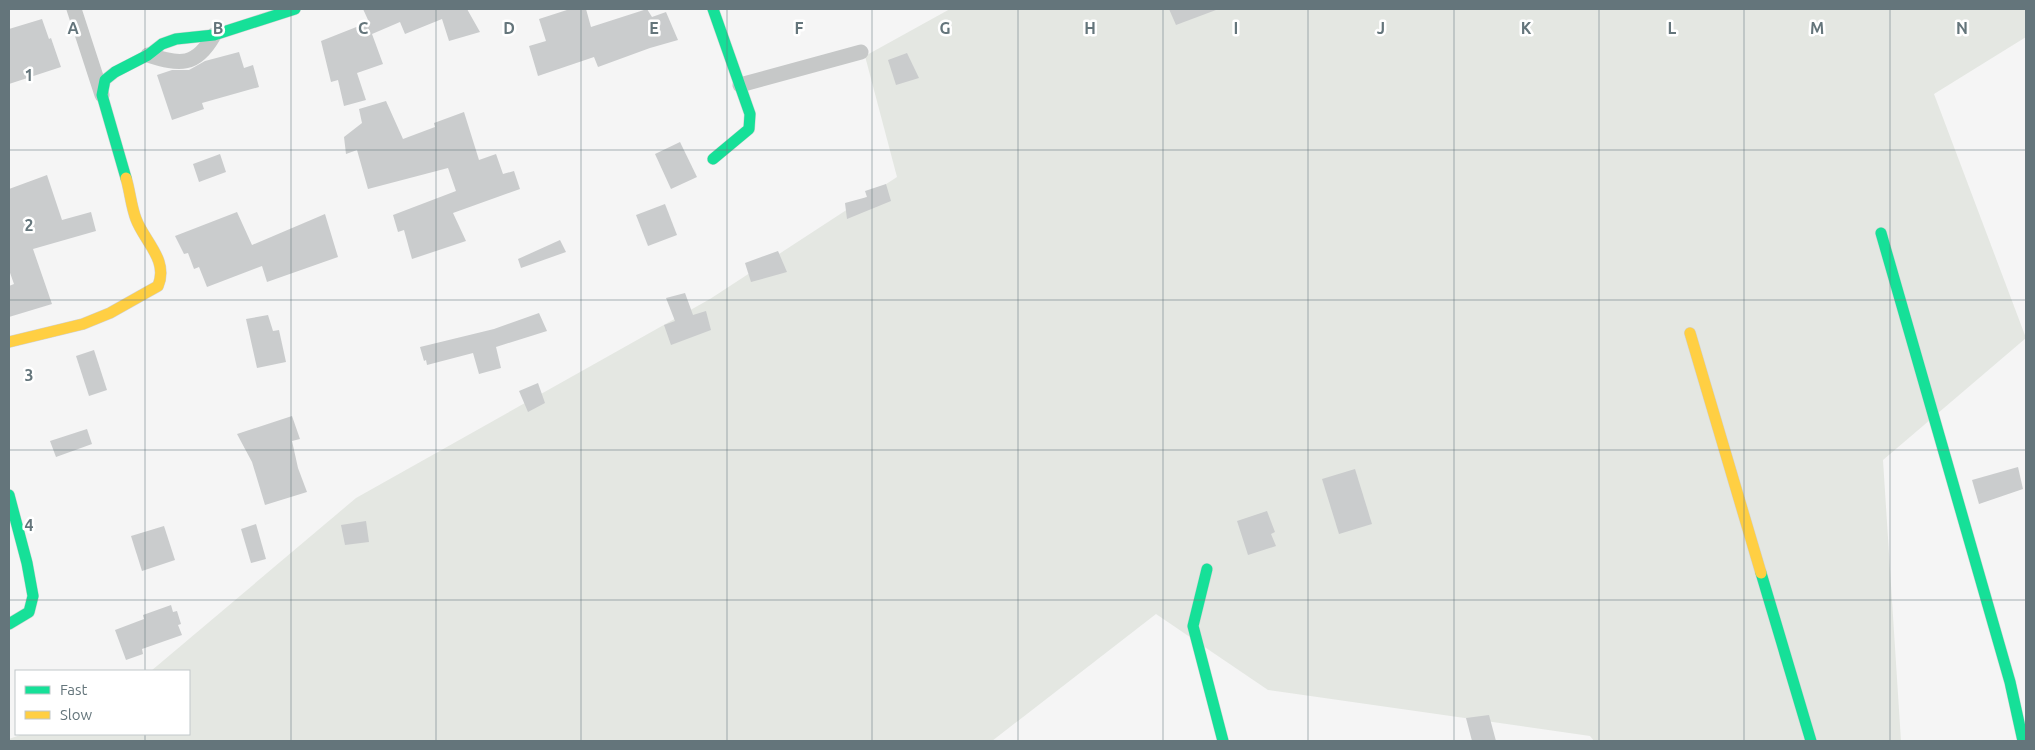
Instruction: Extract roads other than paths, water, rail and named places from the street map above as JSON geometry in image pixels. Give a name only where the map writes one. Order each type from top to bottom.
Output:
[{"type":"street","points":[[9,342],[83,324],[138,298],[158,286],[162,279],[161,267],[151,243],[136,220],[102,95],[74,9]]},
{"type":"street","points":[[102,95],[105,80],[115,72],[148,55],[162,44],[176,39],[214,35],[295,9]]},
{"type":"street","points":[[713,9],[750,114],[749,129],[713,159]]},
{"type":"street","points":[[148,55],[172,62],[189,62],[207,48],[214,35]]},
{"type":"street","points":[[740,85],[861,52]]},
{"type":"street","points":[[1881,233],[2010,682],[2023,741]]},
{"type":"street","points":[[1690,333],[1811,741]]},
{"type":"street","points":[[9,495],[27,563],[33,596],[29,612],[9,624]]},
{"type":"street","points":[[1207,568],[1193,626],[1223,741]]}]
